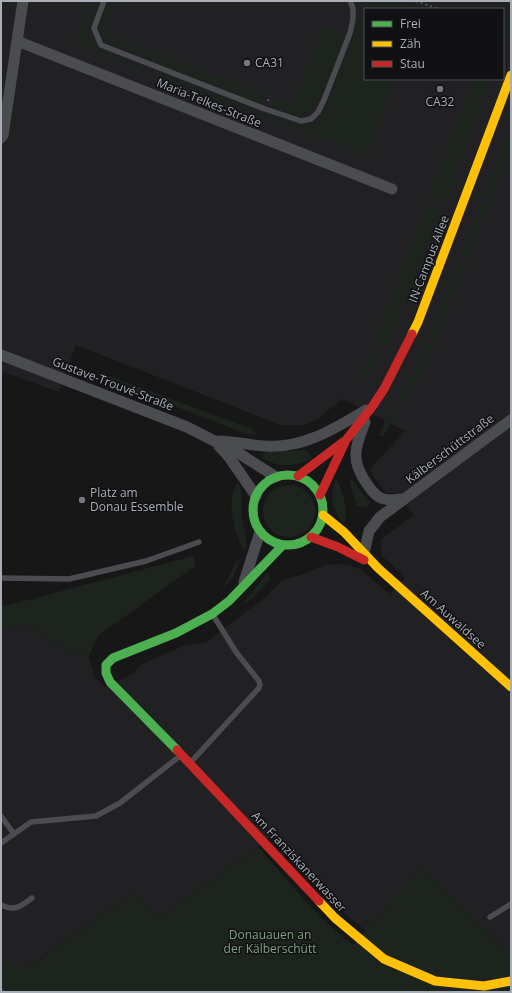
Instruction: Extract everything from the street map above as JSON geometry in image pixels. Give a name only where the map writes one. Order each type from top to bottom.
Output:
[{"type":"street","points":[[1,138],[3,135],[23,1]]},
{"type":"street","name":"Maria-Telkes-Straße","points":[[17,41],[392,189]]},
{"type":"street","name":"IN-Campus Allee","points":[[320,495],[346,440],[372,407],[397,366],[418,322],[511,75]]},
{"type":"street","name":"Gustave-Trouvé-Straße","points":[[1,355],[187,427],[240,454],[276,477]]},
{"type":"street","name":"Gustave-Trouvé-Straße","points":[[215,441],[234,441],[264,446],[296,444],[315,438],[334,429],[372,407]]},
{"type":"street","name":"Kälberschüttstraße","points":[[372,407],[357,445],[356,463],[359,472],[371,491],[381,499],[386,501],[405,499]]},
{"type":"street","name":"Kälberschüttstraße","points":[[364,553],[370,531],[376,522],[511,420]]},
{"type":"street","name":"IN-Campus Allee","points":[[298,476],[346,440]]},
{"type":"street","name":"Gustave-Trouvé-Straße","points":[[215,441],[229,457],[256,496]]},
{"type":"street","points":[[283,475],[298,476],[311,484],[320,495],[323,505],[323,515],[321,524],[311,538],[298,544],[283,545],[266,538],[260,532],[253,514],[253,505],[261,488],[268,482],[283,475]]},
{"type":"street","name":"Am Auwaldsee","points":[[323,515],[344,532],[378,568],[511,687]]},
{"type":"street","points":[[244,584],[260,532]]},
{"type":"street","name":"Am Auwaldsee","points":[[311,538],[353,554],[378,568]]},
{"type":"street","points":[[212,614],[229,601],[283,545]]},
{"type":"street","name":"Am Franziskanerwasser","points":[[212,614],[176,633],[113,658],[106,665],[106,673],[110,682],[182,754],[334,918],[384,959],[434,981],[484,986],[511,981]]},
{"type":"lane","points":[[104,1],[94,28],[101,45],[265,109],[301,121],[310,119],[318,112],[324,100],[350,33],[353,13],[353,8],[350,1]]},
{"type":"lane","points":[[1,578],[69,579],[146,560],[199,542]]},
{"type":"lane","points":[[190,763],[259,688],[260,685],[259,681],[233,648],[212,614]]},
{"type":"lane","points":[[1,843],[31,822],[96,816],[120,803],[182,754]]},
{"type":"lane","points":[[1,816],[14,834]]},
{"type":"lane","points":[[1,905],[8,908],[20,908],[32,898]]},
{"type":"lane","points":[[490,917],[511,904]]},
{"type":"path","points":[[416,1],[435,8]]},
{"type":"shaded area","points":[[1,1],[511,1],[511,955],[421,869],[366,931],[323,895],[272,834],[258,847],[158,919],[135,892],[1,986],[1,628],[25,624],[76,655],[89,656],[94,677],[106,687],[132,674],[140,665],[186,645],[205,643],[266,597],[282,580],[304,574],[325,565],[338,564],[360,569],[390,594],[405,577],[382,556],[381,539],[414,515],[395,493],[386,493],[369,470],[405,431],[342,399],[316,420],[305,425],[281,425],[76,345],[59,392],[1,371]]},
{"type":"green space","points":[[91,1],[97,1],[89,23],[88,35],[90,42],[102,53],[303,127],[314,126],[322,117],[364,9],[364,80],[395,80],[368,156],[74,45]]},
{"type":"green space","points":[[110,1],[115,1],[103,33],[266,94],[262,104],[106,42],[99,32]]},
{"type":"green space","points":[[367,1],[401,1],[421,8],[364,8]]},
{"type":"green space","points":[[504,15],[511,18],[511,24],[504,43]]},
{"type":"green space","points":[[323,25],[345,33],[334,65],[316,103],[310,111],[304,115],[292,113],[271,106],[274,97],[293,104]]},
{"type":"green space","points":[[473,80],[491,80],[445,202],[429,196]]},
{"type":"green space","points":[[511,125],[511,145],[438,336],[415,383],[383,437],[379,435],[386,419],[410,380],[423,355]]},
{"type":"green space","points":[[426,206],[440,211],[387,348],[373,342]]},
{"type":"green space","points":[[370,351],[381,357],[363,383],[361,371]]},
{"type":"green space","points":[[107,375],[252,429],[257,435],[247,434],[106,380]]},
{"type":"green space","points":[[306,450],[312,458],[293,465],[280,465],[261,458],[265,452]]},
{"type":"green space","points":[[336,479],[341,489],[346,507],[344,524],[334,508],[333,503],[332,497]]},
{"type":"green space","points":[[352,479],[371,503],[367,507],[357,506],[349,481]]},
{"type":"green space","points":[[238,482],[242,496],[242,517],[246,536],[246,549],[242,548],[232,515],[232,498],[234,489]]},
{"type":"green space","points":[[284,485],[294,485],[308,492],[315,506],[315,516],[308,530],[294,537],[284,537],[274,533],[267,526],[263,516],[263,506],[267,496],[274,489]]},
{"type":"green space","points":[[194,556],[195,566],[98,636],[89,656],[76,655],[25,624],[1,628],[1,605],[5,606]]},
{"type":"green space","points":[[242,558],[232,579],[223,588],[236,562]]},
{"type":"green space","points":[[267,573],[270,580],[253,598],[242,605]]},
{"type":"green space","name":"Donauauen an der Kälberschütt","points":[[258,847],[315,911],[353,945],[421,869],[511,955],[511,992],[1,992],[1,962],[4,960],[26,969],[135,892],[158,919]]},
{"type":"traffic: fast","points":[[288,475],[301,478],[313,485],[320,497],[323,510],[320,523],[313,535],[301,542],[288,545],[275,542],[263,535],[256,523],[253,510],[256,497],[263,485],[275,478],[288,475]]},
{"type":"traffic: fast","points":[[177,750],[110,682],[106,673],[106,665],[113,658],[176,633],[212,614],[229,601],[283,545]]},
{"type":"traffic: slow","points":[[412,334],[418,322],[511,75]]},
{"type":"traffic: slow","points":[[323,515],[344,532],[378,568],[511,687]]},
{"type":"traffic: slow","points":[[319,901],[335,918],[384,959],[435,981],[484,986],[511,981]]},
{"type":"traffic: jam","points":[[320,495],[346,440],[384,389],[412,334]]},
{"type":"traffic: jam","points":[[298,476],[343,442]]},
{"type":"traffic: jam","points":[[311,537],[338,547],[364,560]]},
{"type":"traffic: jam","points":[[177,750],[319,901]]},
{"type":"place","name":"CA31","points":[[247,63]]},
{"type":"place","name":"CA32","points":[[440,89]]},
{"type":"place","name":"Platz am Donau Essemble","points":[[82,500]]}]
